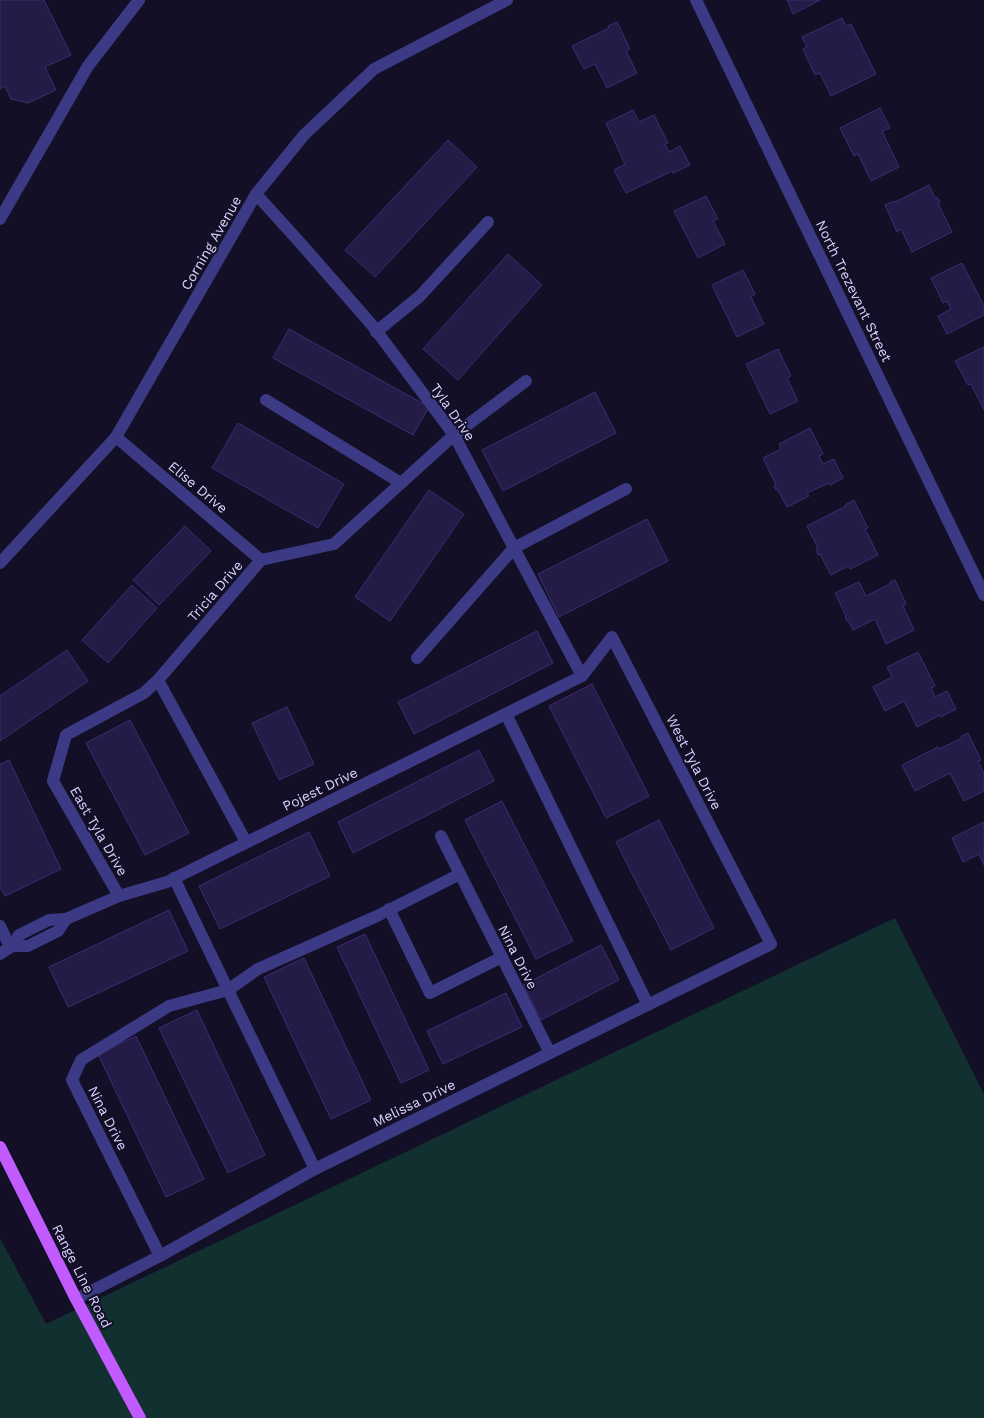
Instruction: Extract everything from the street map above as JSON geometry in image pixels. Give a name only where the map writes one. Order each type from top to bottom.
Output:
[{"type":"main road","name":"Range Line Road","points":[[0,1147],[76,1299],[140,1418]]},
{"type":"street","points":[[0,219],[88,66],[139,0]]},
{"type":"street","name":"Corning Avenue","points":[[0,564],[116,437],[256,194],[304,135],[374,69],[507,0]]},
{"type":"street","name":"North Trezevant Street","points":[[696,0],[984,595]]},
{"type":"street","name":"Tyla Drive","points":[[256,194],[372,325],[454,434],[582,676]]},
{"type":"street","points":[[376,332],[420,296],[488,222]]},
{"type":"street","name":"Tricia Drive","points":[[53,781],[66,735],[144,693],[158,680],[261,560],[334,544],[454,434],[526,381]]},
{"type":"street","points":[[266,400],[401,483]]},
{"type":"street","name":"Elise Drive","points":[[116,437],[261,560]]},
{"type":"street","points":[[417,658],[514,548],[626,489]]},
{"type":"street","name":"West Tyla Drive","points":[[582,676],[612,637],[771,944]]},
{"type":"street","name":"Pojest Drive","points":[[7,949],[19,935],[38,925],[49,920],[66,919],[118,896],[167,882],[582,676]]},
{"type":"street","points":[[158,680],[246,842]]},
{"type":"street","points":[[506,714],[648,1005]]},
{"type":"street","name":"East Tyla Drive","points":[[53,781],[118,896]]},
{"type":"street","name":"Nina Drive","points":[[441,836],[550,1053]]},
{"type":"street","name":"Nina Drive","points":[[160,1256],[72,1080],[81,1060],[169,1006],[228,990],[258,969],[460,874]]},
{"type":"street","points":[[174,878],[315,1169]]},
{"type":"street","points":[[389,909],[430,993],[502,957]]},
{"type":"street","points":[[0,926],[7,949]]},
{"type":"street","name":"Melissa Drive","points":[[76,1299],[160,1256],[315,1169],[771,944]]},
{"type":"green space","points":[[895,918],[984,1094],[984,1418],[0,1418],[0,1238],[46,1324]]},
{"type":"building","points":[[0,0],[44,0],[71,55],[45,67],[56,90],[28,103],[11,99],[5,86],[0,89]]},
{"type":"building","points":[[787,0],[820,0],[793,14]]},
{"type":"building","points":[[842,18],[846,26],[851,24],[876,74],[831,96],[820,73],[815,75],[803,49],[807,47],[802,37]]},
{"type":"building","points":[[617,22],[630,49],[626,51],[637,73],[607,88],[595,64],[584,69],[572,46],[609,28],[608,26]]},
{"type":"building","points":[[880,108],[890,128],[882,131],[899,167],[871,181],[858,154],[854,156],[840,128]]},
{"type":"building","points":[[633,110],[639,122],[654,115],[668,143],[664,146],[666,146],[669,152],[680,146],[690,165],[673,173],[672,171],[626,193],[614,170],[625,164],[606,123]]},
{"type":"building","points":[[448,140],[477,167],[375,277],[345,250]]},
{"type":"building","points":[[929,185],[935,198],[937,197],[940,202],[938,203],[952,232],[912,252],[901,229],[897,232],[885,205]]},
{"type":"building","points":[[706,196],[718,219],[713,221],[725,244],[698,258],[674,211]]},
{"type":"building","points":[[508,254],[542,285],[458,380],[423,349]]},
{"type":"building","points":[[962,263],[984,306],[984,315],[947,334],[938,316],[951,309],[947,301],[943,303],[931,278]]},
{"type":"building","points":[[743,270],[755,294],[751,297],[764,324],[737,337],[712,285]]},
{"type":"building","points":[[289,329],[429,407],[413,435],[273,358]]},
{"type":"building","points":[[984,347],[984,410],[971,384],[968,385],[955,361]]},
{"type":"building","points":[[778,349],[791,376],[787,378],[798,401],[770,414],[746,364]]},
{"type":"building","points":[[595,392],[616,433],[503,491],[482,450]]},
{"type":"building","points":[[238,423],[344,484],[318,528],[212,468]]},
{"type":"building","points":[[810,428],[823,454],[819,456],[823,464],[834,459],[843,478],[807,493],[809,496],[787,507],[774,486],[776,485],[763,458],[781,449],[779,444]]},
{"type":"building","points":[[429,490],[464,514],[390,621],[355,597]]},
{"type":"building","points":[[854,500],[868,528],[865,529],[878,555],[850,569],[848,566],[831,575],[820,554],[818,555],[816,549],[818,548],[807,526]]},
{"type":"building","points":[[647,519],[668,561],[559,617],[538,574]]},
{"type":"building","points":[[185,526],[211,551],[159,605],[133,580]]},
{"type":"building","points":[[895,580],[906,604],[903,606],[914,630],[886,644],[875,619],[853,630],[845,617],[835,593],[859,582],[866,596]]},
{"type":"building","points":[[132,585],[157,608],[108,663],[82,640]]},
{"type":"building","points":[[537,631],[553,663],[414,734],[398,702]]},
{"type":"building","points":[[67,650],[88,681],[0,741],[0,696]]},
{"type":"building","points":[[918,652],[935,686],[931,688],[935,697],[947,691],[956,709],[917,727],[904,701],[885,711],[873,687],[892,677],[887,667]]},
{"type":"building","points":[[592,684],[649,796],[606,818],[549,706]]},
{"type":"building","points":[[287,707],[314,764],[279,780],[252,723]]},
{"type":"building","points":[[130,720],[189,833],[145,855],[86,743]]},
{"type":"building","points":[[968,733],[981,760],[978,761],[984,774],[984,791],[964,801],[950,773],[915,791],[902,765],[938,747],[939,749],[962,738],[961,736]]},
{"type":"building","points":[[479,750],[494,781],[353,853],[338,822]]},
{"type":"building","points":[[9,760],[61,869],[5,896],[0,887],[0,764]]},
{"type":"building","points":[[502,801],[573,941],[536,959],[465,820]]},
{"type":"building","points":[[659,820],[714,928],[671,950],[616,842]]},
{"type":"building","points":[[984,822],[984,865],[979,854],[963,862],[952,838]]},
{"type":"building","points":[[309,832],[330,876],[220,929],[199,886]]},
{"type":"building","points":[[169,910],[188,951],[68,1007],[49,967]]},
{"type":"building","points":[[365,934],[429,1070],[401,1083],[337,947]]},
{"type":"building","points":[[601,945],[619,980],[541,1020],[523,985]]},
{"type":"building","points":[[304,958],[371,1100],[331,1119],[264,977]]},
{"type":"building","points":[[506,993],[522,1027],[443,1064],[427,1031]]},
{"type":"building","points":[[197,1010],[265,1155],[228,1173],[159,1028]]},
{"type":"building","points":[[136,1036],[204,1179],[166,1197],[98,1054]]}]
